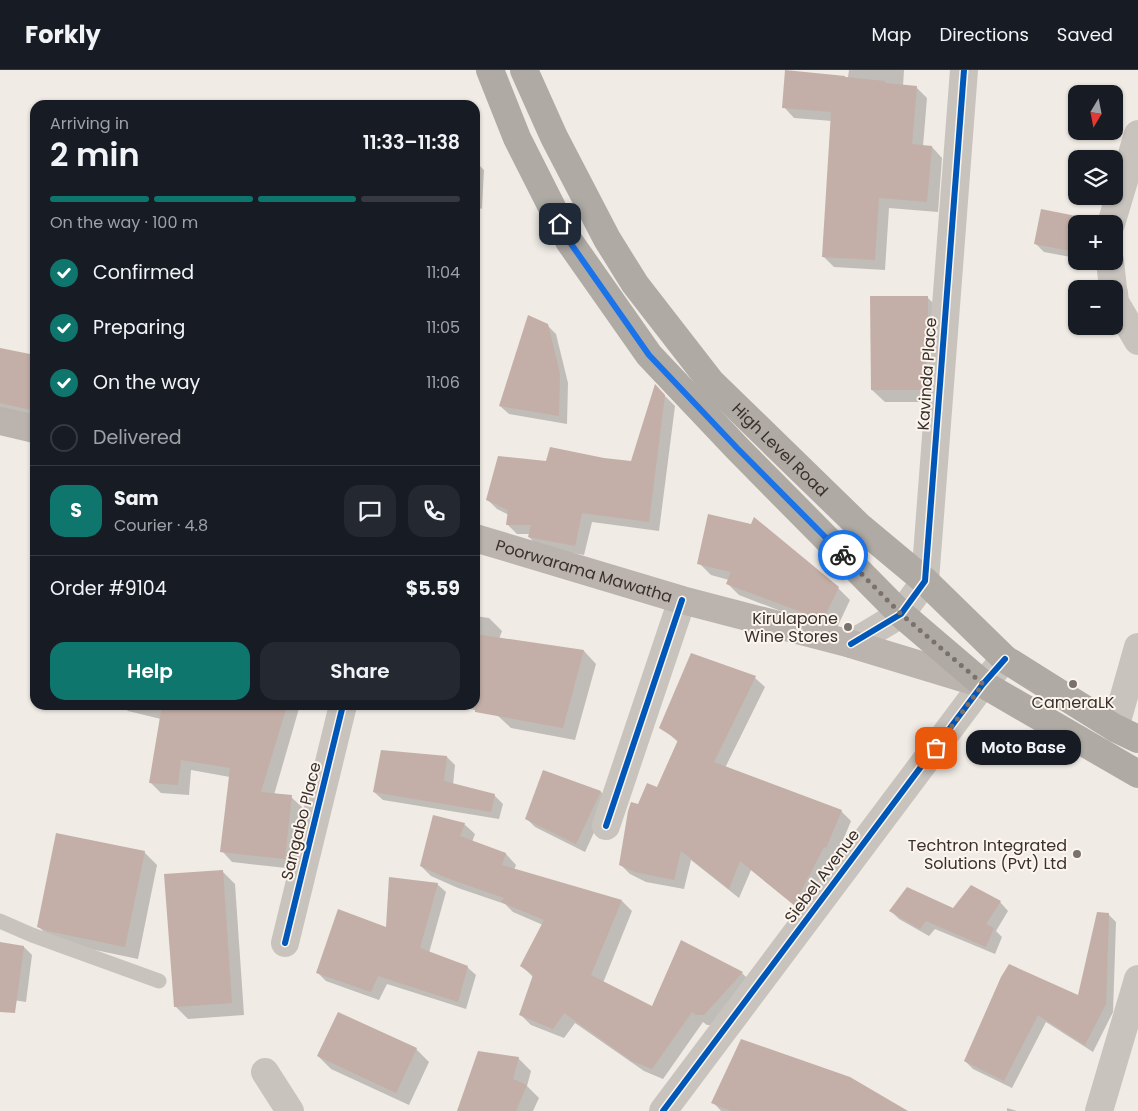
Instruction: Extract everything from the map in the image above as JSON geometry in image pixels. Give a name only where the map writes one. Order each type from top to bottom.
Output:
[{"type":"highway","name":"High Level Road","points":[[490,70],[517,138],[569,241],[649,355],[737,448],[901,614],[983,684],[1138,774]]},
{"type":"highway","name":"High Level Road","points":[[524,70],[554,137],[607,239],[635,284],[711,382],[859,526],[925,581],[1005,660],[1126,734]]},
{"type":"main road","points":[[0,421],[30,429]]},
{"type":"main road","name":"Poorwarama Mawatha","points":[[480,539],[682,600],[851,644],[983,684]]},
{"type":"street","name":"Kavinda Place","points":[[925,581],[964,70]]},
{"type":"street","points":[[1114,215],[1138,134]]},
{"type":"street","points":[[1123,315],[1138,340]]},
{"type":"street","points":[[851,644],[901,614],[925,581]]},
{"type":"street","points":[[606,826],[682,600]]},
{"type":"street","points":[[1126,734],[1138,647]]},
{"type":"street","name":"Siebel Avenue","points":[[663,1111],[983,684],[1005,660]]},
{"type":"street","name":"Sangabo Place","points":[[285,943],[342,710]]},
{"type":"street","points":[[1099,1111],[1138,979]]},
{"type":"street","points":[[266,1072],[290,1111]]},
{"type":"lane","points":[[0,921],[32,935],[159,981]]},
{"type":"building","points":[[785,70],[917,86],[912,144],[932,146],[927,202],[879,198],[875,260],[822,257],[831,112],[782,108]]},
{"type":"building","points":[[1041,209],[1071,215],[1068,215],[1068,250],[1034,244]]},
{"type":"building","points":[[870,296],[928,296],[928,337],[924,390],[871,390]]},
{"type":"building","points":[[528,315],[548,324],[560,374],[559,416],[499,406]]},
{"type":"building","points":[[0,348],[30,354],[30,410],[0,403]]},
{"type":"building","points":[[655,384],[665,395],[649,522],[582,513],[575,546],[528,537],[531,525],[506,525],[508,510],[486,500],[498,456],[546,461],[550,447],[604,458],[631,461]]},
{"type":"building","points":[[708,514],[751,524],[754,517],[839,587],[823,620],[726,584],[731,572],[697,564]]},
{"type":"building","points":[[480,635],[584,650],[563,728],[475,712],[475,710],[480,710]]},
{"type":"building","points":[[691,653],[756,676],[714,762],[842,810],[826,848],[824,847],[794,905],[740,861],[729,889],[681,851],[674,880],[635,872],[619,865],[631,802],[638,804],[647,783],[657,787],[678,740],[659,728]]},
{"type":"building","points":[[161,710],[286,710],[261,792],[292,795],[285,859],[220,852],[230,768],[181,760],[178,785],[149,783]]},
{"type":"building","points":[[381,750],[447,756],[444,781],[495,794],[491,812],[373,792]]},
{"type":"building","points":[[543,770],[601,791],[576,844],[525,819]]},
{"type":"building","points":[[433,815],[465,823],[460,836],[506,853],[502,865],[622,900],[591,975],[652,1006],[681,940],[743,972],[704,1015],[696,1015],[692,1012],[652,1069],[632,1061],[564,1013],[553,1029],[519,1015],[533,975],[520,966],[544,920],[501,902],[504,898],[447,878],[420,866]]},
{"type":"building","points":[[56,833],[145,851],[125,947],[37,927]]},
{"type":"building","points":[[223,870],[232,1003],[174,1007],[164,874]]},
{"type":"building","points":[[389,877],[438,883],[420,948],[468,966],[458,1002],[378,976],[371,992],[316,973],[338,909],[386,927]]},
{"type":"building","points":[[971,885],[1001,901],[986,924],[994,928],[986,947],[926,921],[920,929],[889,911],[907,887],[953,908]]},
{"type":"building","points":[[1097,912],[1109,913],[1106,1004],[1085,1045],[1038,1015],[1004,1081],[964,1061],[1001,977],[1009,964],[1078,995]]},
{"type":"building","points":[[0,942],[24,946],[15,1013],[0,1012]]},
{"type":"building","points":[[338,1012],[417,1048],[396,1093],[317,1056]]},
{"type":"building","points":[[741,1039],[850,1077],[908,1111],[731,1111],[711,1103]]},
{"type":"building","points":[[478,1051],[519,1057],[513,1079],[527,1085],[516,1111],[457,1111]]},
{"type":"cycle path","points":[[851,644],[901,614],[925,581],[964,70]]},
{"type":"cycle path","points":[[606,826],[682,600]]},
{"type":"cycle path","points":[[663,1111],[983,684],[1005,659]]},
{"type":"cycle path","points":[[285,943],[342,710]]},
{"type":"way so far","points":[[843,555],[901,614],[983,684],[936,748]]},
{"type":"place","name":"Kirulapone Wine Stores","points":[[848,627]]},
{"type":"place","name":"CameraLK","points":[[1073,684]]},
{"type":"place","name":"Moto Base","points":[[936,748]]},
{"type":"place","name":"Techtron Integrated Solutions (Pvt) Ltd","points":[[1077,854]]},
{"type":"route","points":[[560,224],[569,241],[649,355],[737,448],[843,555]]}]
